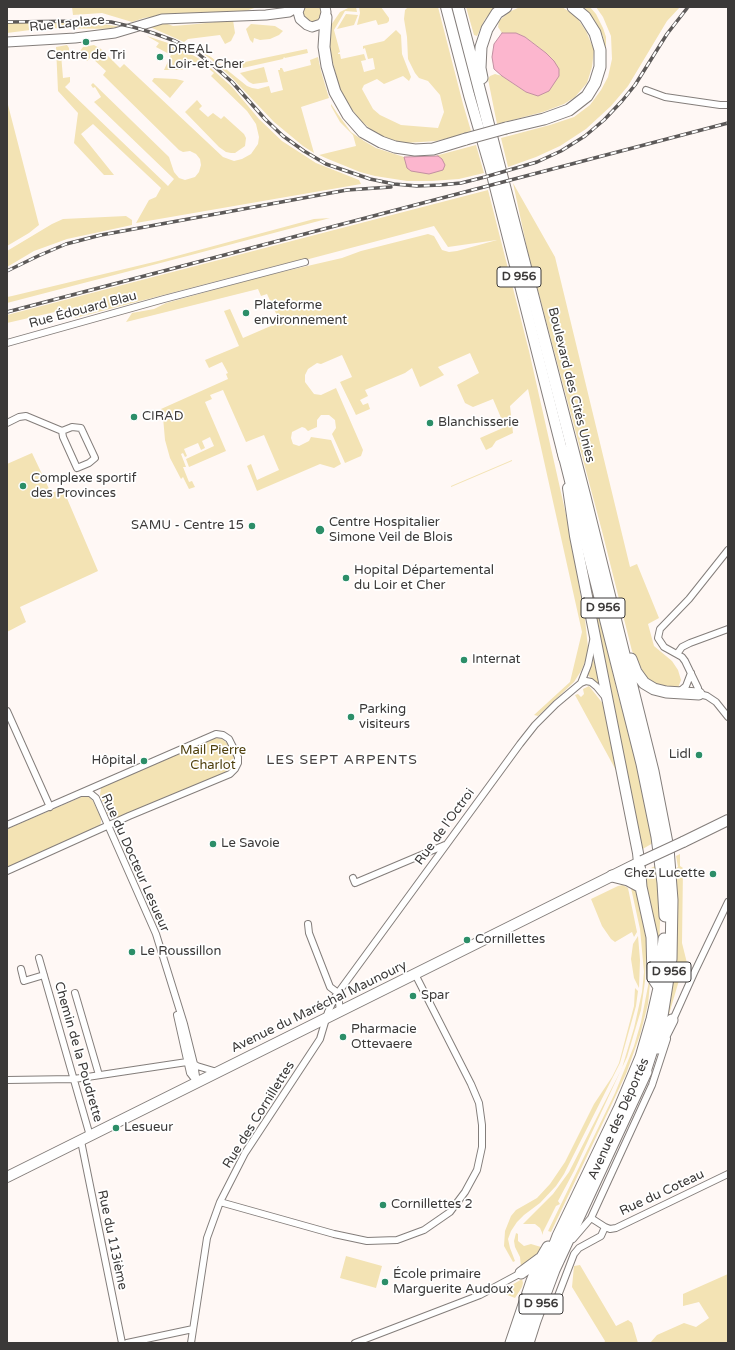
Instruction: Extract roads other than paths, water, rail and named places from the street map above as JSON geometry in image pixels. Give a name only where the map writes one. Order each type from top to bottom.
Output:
[{"type":"highway","name":"Boulevard des Cités Unies","points":[[458,7],[495,147],[653,771],[668,848],[672,900],[671,959],[662,1016],[642,1078]]},
{"type":"highway","points":[[495,147],[480,68],[481,47],[487,29],[497,13],[506,7]]},
{"type":"highway","points":[[325,12],[324,47],[327,66],[335,92],[348,115],[363,132],[381,142],[394,147],[415,150],[433,149],[506,128],[544,119],[569,110],[587,96],[595,83],[600,67],[600,50],[595,33],[585,17],[573,7]]},
{"type":"highway","name":"Boulevard des Cités Unies","points":[[563,451],[642,764],[657,837],[664,883],[665,914],[659,988]]},
{"type":"highway","points":[[615,620],[636,672],[644,683],[654,689],[678,693],[699,694]]},
{"type":"highway","name":"D 956","points":[[641,862],[641,887],[652,937],[653,978],[659,988]]},
{"type":"highway","points":[[612,876],[628,880],[641,887]]},
{"type":"highway","name":"Avenue des Déportés","points":[[520,1343],[530,1309],[553,1252],[639,1064],[659,988]]},
{"type":"highway","points":[[642,1078],[672,1020]]},
{"type":"highway","name":"Avenue des Déportés","points":[[528,1343],[553,1252],[642,1078]]},
{"type":"highway","points":[[521,1273],[553,1252]]},
{"type":"highway","name":"D 956","points":[[511,1343],[532,1281],[553,1252]]},
{"type":"highway","points":[[521,1273],[527,1275],[532,1281]]},
{"type":"main road","name":"Boulevard des Cités Unies","points":[[446,7],[469,95],[494,181],[563,451]]},
{"type":"main road","name":"D 956","points":[[563,451],[575,536],[592,629],[609,703],[641,862]]},
{"type":"main road","name":"Avenue du Maréchal Maunoury","points":[[7,1177],[612,876],[728,820]]},
{"type":"street","points":[[266,15],[289,12],[299,7]]},
{"type":"street","points":[[299,7],[298,12],[300,19],[307,26],[312,27],[320,24],[325,12]]},
{"type":"street","points":[[266,15],[300,19]]},
{"type":"street","name":"Rue Laplace","points":[[7,42],[75,38],[115,33],[162,19],[266,15]]},
{"type":"street","points":[[646,90],[665,97],[728,105]]},
{"type":"street","name":"Rue Édouard Blau","points":[[7,343],[164,299],[305,262]]},
{"type":"street","points":[[7,422],[26,416],[62,431],[72,427],[81,428],[95,458],[89,463],[77,468],[63,437],[62,431]]},
{"type":"street","points":[[728,550],[689,598],[658,632],[658,638],[661,644],[685,661],[698,688],[699,694],[707,696],[716,702],[728,717]]},
{"type":"street","points":[[581,683],[591,654],[592,629]]},
{"type":"street","points":[[677,654],[682,647],[690,643],[728,629]]},
{"type":"street","points":[[678,693],[686,686],[691,673]]},
{"type":"street","points":[[581,683],[586,681],[591,682],[604,695],[609,703]]},
{"type":"street","name":"Rue de l'Octroi","points":[[327,1018],[332,1001],[520,744],[535,725],[556,704],[581,683]]},
{"type":"street","points":[[7,711],[50,807]]},
{"type":"street","points":[[7,825],[216,734],[223,735],[229,739],[238,757],[238,763],[230,774],[7,871]]},
{"type":"street","points":[[96,798],[95,791],[99,785]]},
{"type":"street","name":"Rue du Docteur Lesueur","points":[[82,793],[90,793],[96,798],[156,934],[174,997],[184,1024],[197,1082]]},
{"type":"street","points":[[353,878],[354,882],[446,844]]},
{"type":"street","name":"Avenue des Déportés","points":[[553,1252],[591,1218],[652,1085],[664,1052],[672,1020],[728,902]]},
{"type":"street","points":[[308,924],[309,933],[330,987],[338,993],[340,1012]]},
{"type":"street","name":"Chemin de la Poudrette","points":[[39,958],[90,1136]]},
{"type":"street","name":"Chemin de la Poudrette","points":[[21,969],[24,981],[44,975]]},
{"type":"street","points":[[220,1202],[334,1234],[367,1241],[397,1240],[424,1230],[450,1212],[465,1192],[477,1170],[482,1147],[482,1125],[479,1103],[471,1084],[415,974]]},
{"type":"street","points":[[75,993],[99,1076]]},
{"type":"street","name":"Rue du Docteur Lesueur","points":[[174,997],[187,1062],[190,1073],[197,1082]]},
{"type":"street","name":"Rue des Cornillettes","points":[[191,1343],[207,1238],[220,1202],[245,1153],[320,1039],[327,1018]]},
{"type":"street","points":[[7,1080],[74,1079],[187,1062]]},
{"type":"street","points":[[194,1064],[217,1072]]},
{"type":"street","name":"Rue du 113ième","points":[[81,1141],[122,1343]]},
{"type":"street","name":"Rue du Coteau","points":[[606,1227],[610,1229],[616,1228],[728,1174]]},
{"type":"street","points":[[556,1302],[574,1254],[579,1248],[601,1236],[606,1227],[591,1218]]},
{"type":"street","points":[[355,1343],[480,1295],[521,1273]]},
{"type":"street","points":[[127,1343],[193,1329]]},
{"type":"railway","points":[[7,22],[111,22],[133,27],[175,41],[196,52],[215,67],[232,82],[265,119],[283,136],[304,151],[326,164],[370,179],[394,184],[417,186],[461,183],[537,162],[561,151],[585,136],[604,120],[635,85],[667,34],[688,7]]},
{"type":"railway","points":[[7,312],[728,123]]},
{"type":"railway","points":[[7,271],[66,244],[101,235],[347,190],[391,187]]},
{"type":"place","name":"Centre de Tri","points":[[86,42]]},
{"type":"place","name":"DREAL Loir-et-Cher","points":[[160,57]]},
{"type":"place","name":"Plateforme environnement","points":[[246,313]]},
{"type":"place","name":"CIRAD","points":[[134,417]]},
{"type":"place","name":"Blanchisserie","points":[[430,423]]},
{"type":"place","name":"Complexe sportif des Provinces","points":[[23,486]]},
{"type":"place","name":"SAMU - Centre 15","points":[[252,526]]},
{"type":"place","name":"Centre Hospitalier Simone Veil de Blois","points":[[320,530]]},
{"type":"place","name":"Hopital Départemental du Loir et Cher","points":[[346,578]]},
{"type":"place","name":"Internat","points":[[464,660]]},
{"type":"place","name":"Parking visiteurs","points":[[351,717]]},
{"type":"place","name":"Lidl","points":[[699,755]]},
{"type":"place","name":"Hôpital","points":[[144,761]]},
{"type":"place","name":"Le Savoie","points":[[213,844]]},
{"type":"place","name":"Chez Lucette","points":[[713,874]]},
{"type":"place","name":"Cornillettes","points":[[467,940]]},
{"type":"place","name":"Le Roussillon","points":[[132,952]]},
{"type":"place","name":"Spar","points":[[413,996]]},
{"type":"place","name":"Pharmacie Ottevaere","points":[[343,1037]]},
{"type":"place","name":"Lesueur","points":[[116,1128]]},
{"type":"place","name":"Cornillettes 2","points":[[383,1205]]},
{"type":"place","name":"École primaire Marguerite Audoux","points":[[385,1282]]},
{"type":"district","name":"LES SEPT ARPENTS","points":[[342,760]]},
{"type":"park label","name":"Mail Pierre Charlot","points":[[213,758]]}]
